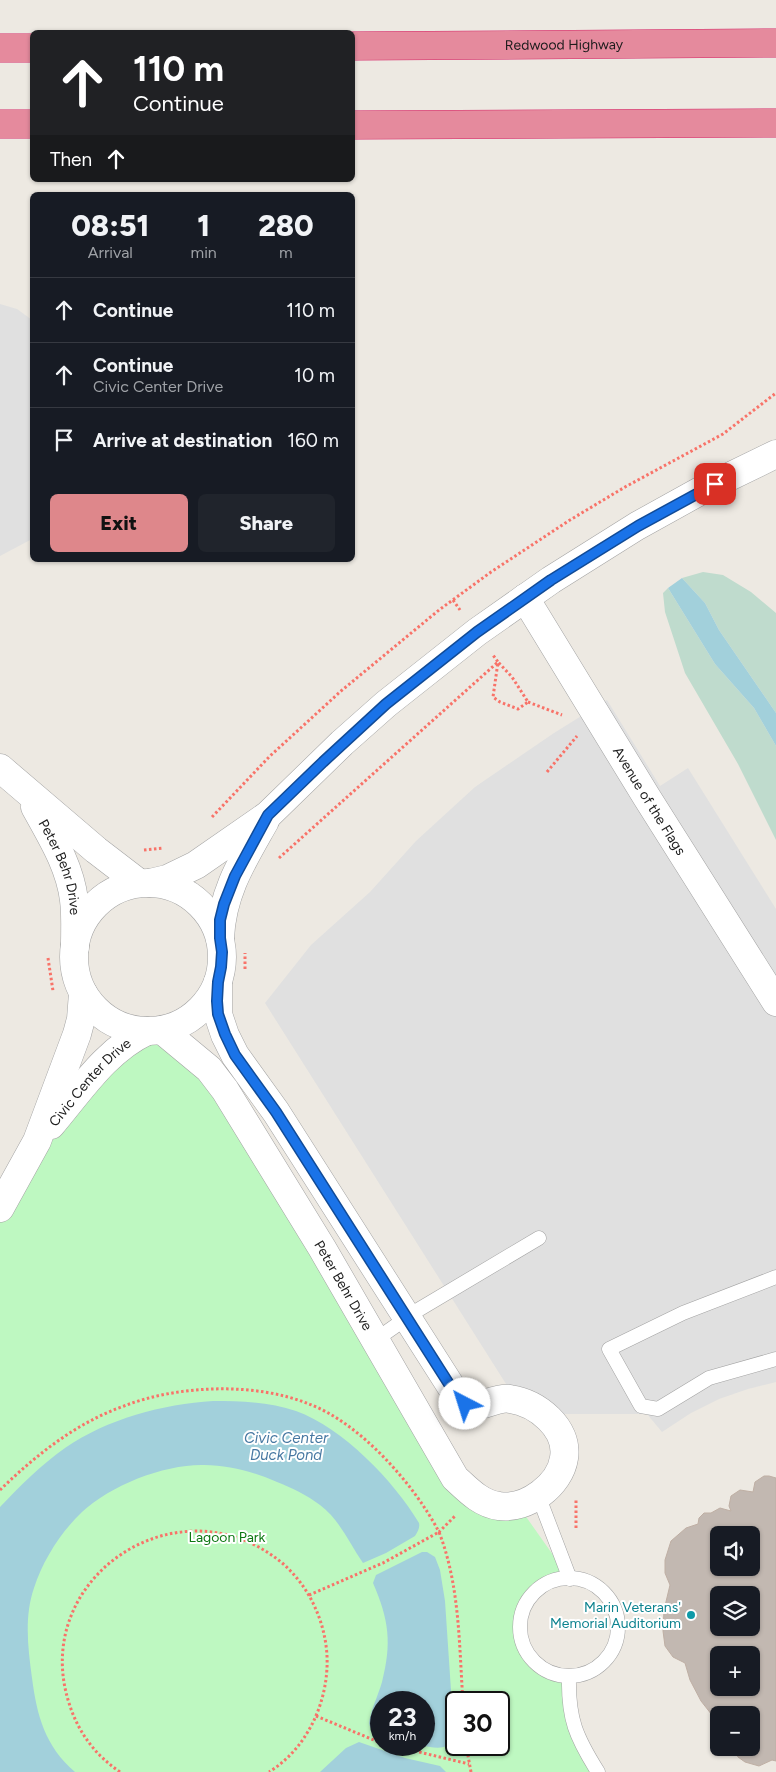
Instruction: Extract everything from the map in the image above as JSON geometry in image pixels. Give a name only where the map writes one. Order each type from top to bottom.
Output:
[{"type":"highway","name":"Redwood Highway","points":[[355,46],[776,43]]},
{"type":"highway","points":[[0,48],[30,48]]},
{"type":"highway","points":[[355,125],[776,123]]},
{"type":"highway","points":[[0,124],[30,124]]},
{"type":"street","points":[[268,815],[229,888],[220,920],[222,960],[218,982],[202,1008],[177,1026],[155,1031],[131,1029],[116,1024],[103,1016],[83,993],[77,978],[74,962],[78,932],[93,907],[104,897],[119,889],[168,879],[189,869],[268,815],[386,704],[458,646],[525,598],[577,563],[638,526],[702,490],[776,454]]},
{"type":"street","name":"Avenue of the Flags","points":[[525,598],[651,804],[776,1002]]},
{"type":"street","name":"Peter Behr Drive","points":[[0,768],[27,792],[144,883]]},
{"type":"street","name":"Peter Behr Drive","points":[[27,792],[58,848],[71,882],[76,920],[75,947]]},
{"type":"street","points":[[144,883],[165,884],[193,898],[204,908],[214,923],[220,938]]},
{"type":"street","name":"Peter Behr Drive","points":[[155,1031],[209,1069],[224,1090],[322,1248],[374,1341],[455,1478],[475,1496],[498,1506],[510,1507],[538,1496],[548,1488],[560,1470],[564,1457],[563,1444],[554,1424],[545,1414],[534,1407],[509,1398],[473,1407],[459,1399],[276,1112],[235,1055],[218,1014],[218,982]]},
{"type":"street","name":"Civic Center Drive","points":[[0,1208],[37,1141],[77,1034],[82,1012],[83,993]]},
{"type":"street","name":"Civic Center Drive","points":[[37,1141],[111,1055],[134,1037],[155,1031]]},
{"type":"lane","points":[[374,1341],[407,1318],[539,1238]]},
{"type":"lane","points":[[776,1277],[683,1313],[609,1349],[640,1406],[658,1409],[709,1378],[776,1359]]},
{"type":"lane","points":[[538,1496],[570,1578]]},
{"type":"lane","points":[[570,1578],[595,1585],[604,1593],[612,1603],[617,1615],[618,1628],[616,1640],[604,1662],[593,1670],[581,1675],[569,1676],[550,1672],[534,1662],[522,1640],[521,1627],[522,1615],[535,1592],[557,1580],[570,1578]]},
{"type":"lane","points":[[569,1676],[569,1700],[574,1725],[598,1772]]},
{"type":"path","points":[[273,865],[284,852],[498,662],[512,677],[528,702],[562,715],[567,722]]},
{"type":"path","points":[[494,681],[493,697],[500,702],[518,708],[528,702]]},
{"type":"path","points":[[547,772],[578,736],[572,729]]},
{"type":"path","points":[[244,975],[245,950]]},
{"type":"path","points":[[0,1490],[42,1452],[68,1434],[96,1418],[123,1406],[168,1393],[212,1390],[255,1392],[276,1394],[310,1404],[352,1429],[386,1460],[408,1484],[428,1512],[439,1532],[446,1550],[453,1580],[462,1691]]},
{"type":"path","points":[[576,1529],[576,1500],[579,1491]]},
{"type":"path","points":[[309,1594],[376,1566],[439,1532],[475,1496]]},
{"type":"path","points":[[120,1772],[96,1751],[82,1734],[73,1715],[62,1673],[63,1650],[67,1628],[84,1590],[113,1558],[150,1538],[174,1532],[196,1530],[216,1532],[239,1538],[261,1547],[281,1562],[309,1594],[324,1634],[327,1654],[327,1675],[323,1696],[316,1716],[305,1737],[290,1755],[269,1772]]},
{"type":"path","points":[[316,1716],[370,1738]]},
{"type":"path","points":[[435,1756],[469,1764]]},
{"type":"path","points":[[468,1756],[471,1772]]},
{"type":"green space","points":[[703,572],[723,575],[751,592],[776,613],[776,713],[719,630],[705,603],[682,578]]},
{"type":"green space","points":[[668,588],[715,664],[754,708],[776,746],[776,840],[738,764],[685,673],[665,612],[663,593]]},
{"type":"green space","name":"Lagoon Park","points":[[134,1037],[184,1047],[455,1478],[522,1511],[570,1579],[549,1585],[533,1596],[524,1611],[520,1627],[523,1644],[532,1659],[547,1670],[569,1677],[569,1700],[598,1772],[0,1772],[0,1208],[9,1191]]},
{"type":"shaded area","points":[[0,304],[17,309],[30,319],[30,540],[0,556]]},
{"type":"shaded area","points":[[607,700],[660,786],[688,768],[776,909],[776,1382],[719,1399],[691,1413],[662,1432],[647,1414],[525,1414],[265,1003],[311,945],[370,892],[416,841],[475,787],[554,733]]},
{"type":"water","points":[[682,578],[705,603],[719,630],[776,713],[776,746],[754,708],[715,664],[668,588]]},
{"type":"water","name":"Civic Center Duck Pond","points":[[213,1401],[255,1403],[286,1408],[314,1419],[332,1430],[366,1458],[396,1490],[419,1523],[417,1533],[386,1553],[363,1563],[344,1532],[327,1511],[315,1501],[294,1489],[268,1478],[223,1466],[204,1465],[173,1468],[139,1478],[108,1493],[82,1512],[53,1547],[42,1567],[34,1588],[29,1610],[29,1655],[40,1718],[56,1752],[75,1772],[0,1772],[0,1507],[31,1476],[56,1455],[81,1438],[99,1429],[117,1421],[155,1410]]},
{"type":"water","points":[[422,1552],[427,1552],[435,1557],[440,1570],[445,1601],[451,1691],[445,1691],[445,1746],[441,1748],[435,1747],[435,1691],[379,1691],[385,1668],[388,1643],[386,1620],[373,1583],[376,1575]]},
{"type":"water","points":[[359,1742],[370,1746],[370,1756],[399,1756],[440,1766],[446,1772],[320,1772],[346,1748]]},
{"type":"building","name":"Marin Veterans' Memorial Auditorium","points":[[764,1476],[776,1478],[776,1761],[772,1760],[759,1766],[745,1762],[737,1756],[760,1756],[760,1706],[710,1706],[710,1712],[701,1701],[690,1680],[685,1663],[673,1657],[665,1646],[663,1631],[664,1610],[670,1585],[665,1573],[665,1560],[671,1541],[686,1528],[698,1524],[699,1518],[704,1513],[711,1513],[720,1508],[731,1511],[729,1506],[731,1496],[740,1490],[753,1492],[755,1482]]},
{"type":"place","name":"Marin Veterans' Memorial Auditorium","points":[[691,1615]]},
{"type":"route","points":[[465,1404],[459,1399],[449,1384],[276,1112],[235,1055],[221,1025],[217,1001],[222,952],[220,920],[224,904],[229,888],[268,815],[386,704],[477,632],[551,580],[638,526],[715,484]]}]
